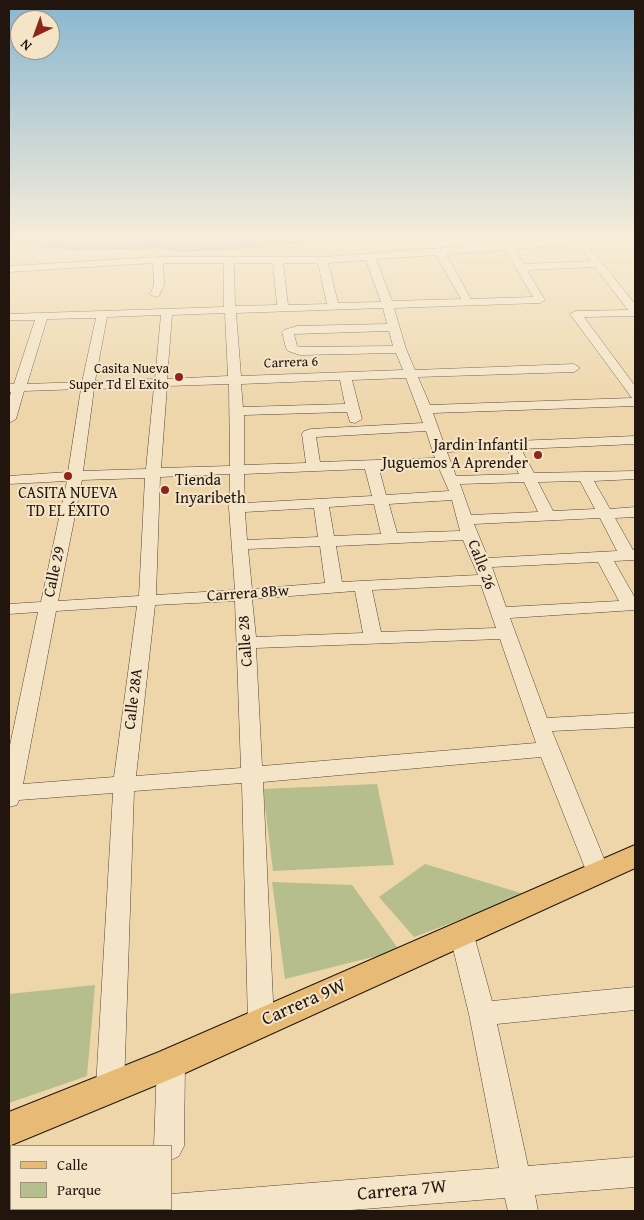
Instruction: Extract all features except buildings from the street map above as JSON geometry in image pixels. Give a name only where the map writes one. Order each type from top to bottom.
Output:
[{"type":"main road","name":"Carrera 9W","points":[[9,1129],[110,1086],[171,1063],[597,871],[635,856]]},
{"type":"street","name":"Calle 28","points":[[230,297],[237,411],[237,508],[247,643],[261,1023]]},
{"type":"street","points":[[282,297],[283,307]]},
{"type":"street","points":[[331,297],[333,305]]},
{"type":"street","name":"Calle 26","points":[[385,297],[400,349],[425,409],[441,455],[456,488],[467,528],[482,563],[539,725],[597,871]]},
{"type":"street","points":[[465,297],[468,303]]},
{"type":"street","points":[[9,317],[333,305],[540,300],[538,297]]},
{"type":"street","points":[[624,297],[635,312]]},
{"type":"street","name":"Calle 28A","points":[[110,1086],[124,785],[147,600],[153,473],[166,312]]},
{"type":"street","points":[[635,312],[576,314],[635,395]]},
{"type":"street","name":"Calle 29","points":[[9,795],[75,476],[88,384],[102,314]]},
{"type":"street","points":[[9,419],[13,388],[42,316]]},
{"type":"street","points":[[394,327],[297,329],[288,332],[292,348],[300,351],[400,349]]},
{"type":"street","name":"Carrera 6","points":[[13,388],[574,368]]},
{"type":"street","points":[[345,376],[357,430]]},
{"type":"street","points":[[425,409],[635,402]]},
{"type":"street","points":[[237,411],[353,408]]},
{"type":"street","points":[[314,467],[309,434],[430,427]]},
{"type":"street","points":[[9,480],[371,464],[512,445],[635,440]]},
{"type":"street","points":[[512,445],[548,516]]},
{"type":"street","points":[[371,464],[390,538]]},
{"type":"street","points":[[237,508],[379,500],[529,479],[635,475]]},
{"type":"street","points":[[482,563],[604,558],[631,555],[603,514],[585,477]]},
{"type":"street","points":[[321,503],[334,587]]},
{"type":"street","points":[[240,545],[390,538],[548,516],[635,512]]},
{"type":"street","points":[[499,613],[633,605],[604,558]]},
{"type":"street","name":"Carrera 8Bw","points":[[9,609],[242,595],[362,585],[488,580]]},
{"type":"street","points":[[362,585],[373,638]]},
{"type":"street","points":[[247,643],[506,633]]},
{"type":"street","points":[[539,725],[635,720]]},
{"type":"street","points":[[9,795],[548,749]]},
{"type":"street","points":[[461,932],[482,1014],[523,1211]]},
{"type":"street","points":[[482,1014],[635,998]]},
{"type":"street","points":[[169,1145],[171,1063]]},
{"type":"street","name":"Carrera 7W","points":[[172,1210],[635,1172]]},
{"type":"green space","points":[[377,784],[394,865],[273,871],[263,789]]},
{"type":"green space","points":[[425,864],[524,894],[492,919],[470,916],[414,937],[379,897]]},
{"type":"green space","points":[[272,882],[352,885],[405,958],[385,954],[285,979]]},
{"type":"green space","points":[[95,985],[87,1076],[9,1103],[9,994]]},
{"type":"place","name":"Casita Nueva Super Td El Exito","points":[[179,377]]},
{"type":"place","name":"Jardin Infantil Juguemos A Aprender","points":[[538,455]]},
{"type":"place","name":"CASITA NUEVA TD EL ÉXITO","points":[[68,476]]},
{"type":"place","name":"Tienda Inyaribeth","points":[[165,490]]}]
